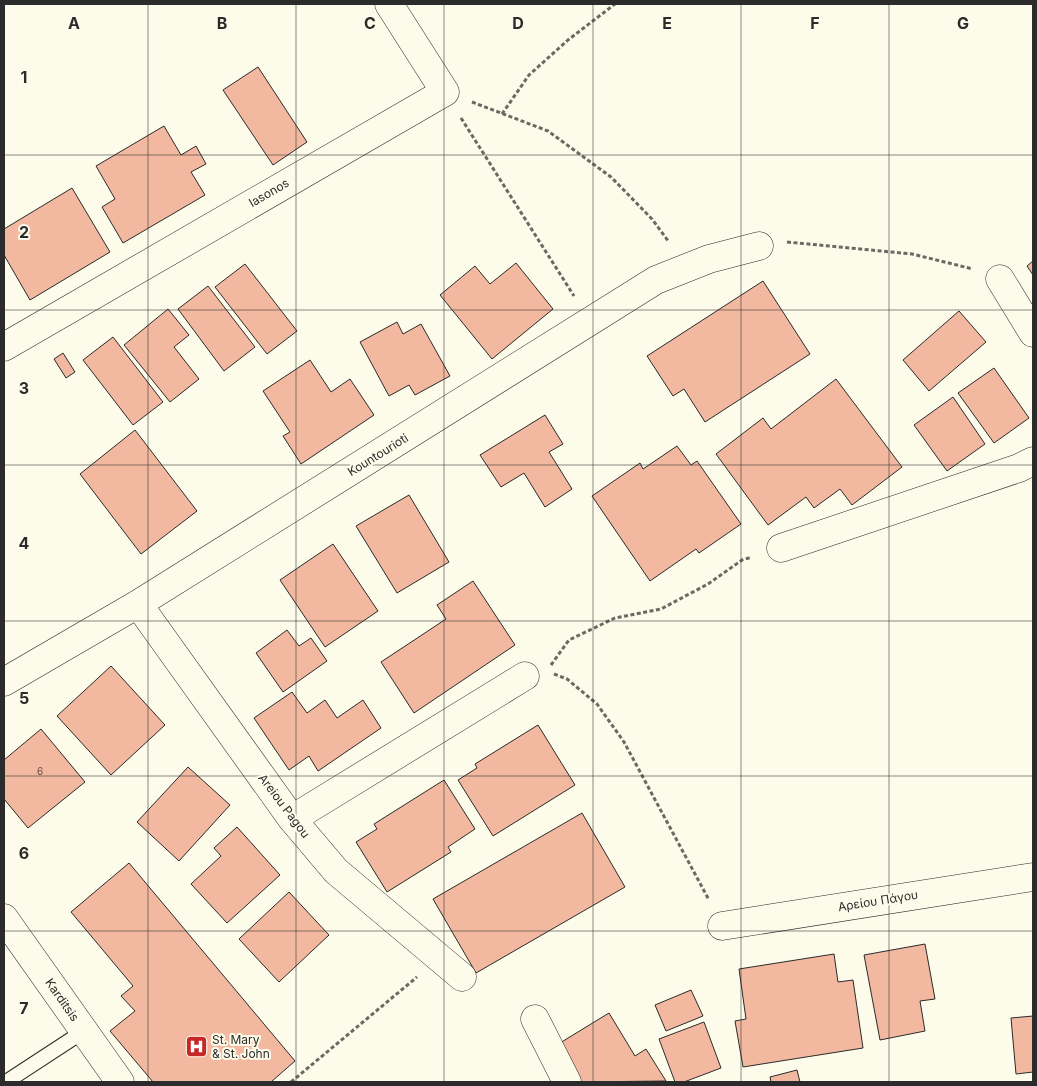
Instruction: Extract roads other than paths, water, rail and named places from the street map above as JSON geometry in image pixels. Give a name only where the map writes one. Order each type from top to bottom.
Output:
[{"type":"street","name":"Iasonos","points":[[4,347],[445,92],[389,4]]},
{"type":"street","name":"Kountourioti","points":[[4,682],[138,604],[656,280],[688,266],[759,246]]},
{"type":"street","points":[[1000,280],[1033,333]]},
{"type":"street","points":[[781,548],[1019,468],[1033,460]]},
{"type":"street","name":"Areiou Pagou","points":[[138,604],[292,819],[336,870],[462,977]]},
{"type":"street","points":[[292,819],[525,676]]},
{"type":"street","name":"Αρείου Πάγου","points":[[722,926],[1033,877]]},
{"type":"street","name":"Karditsis","points":[[4,918],[120,1082]]},
{"type":"street","points":[[535,1018],[567,1082]]},
{"type":"lane","points":[[6,1082],[84,1031]]},
{"type":"place","name":"St. Mary & St. John","points":[[196,1047]]}]
